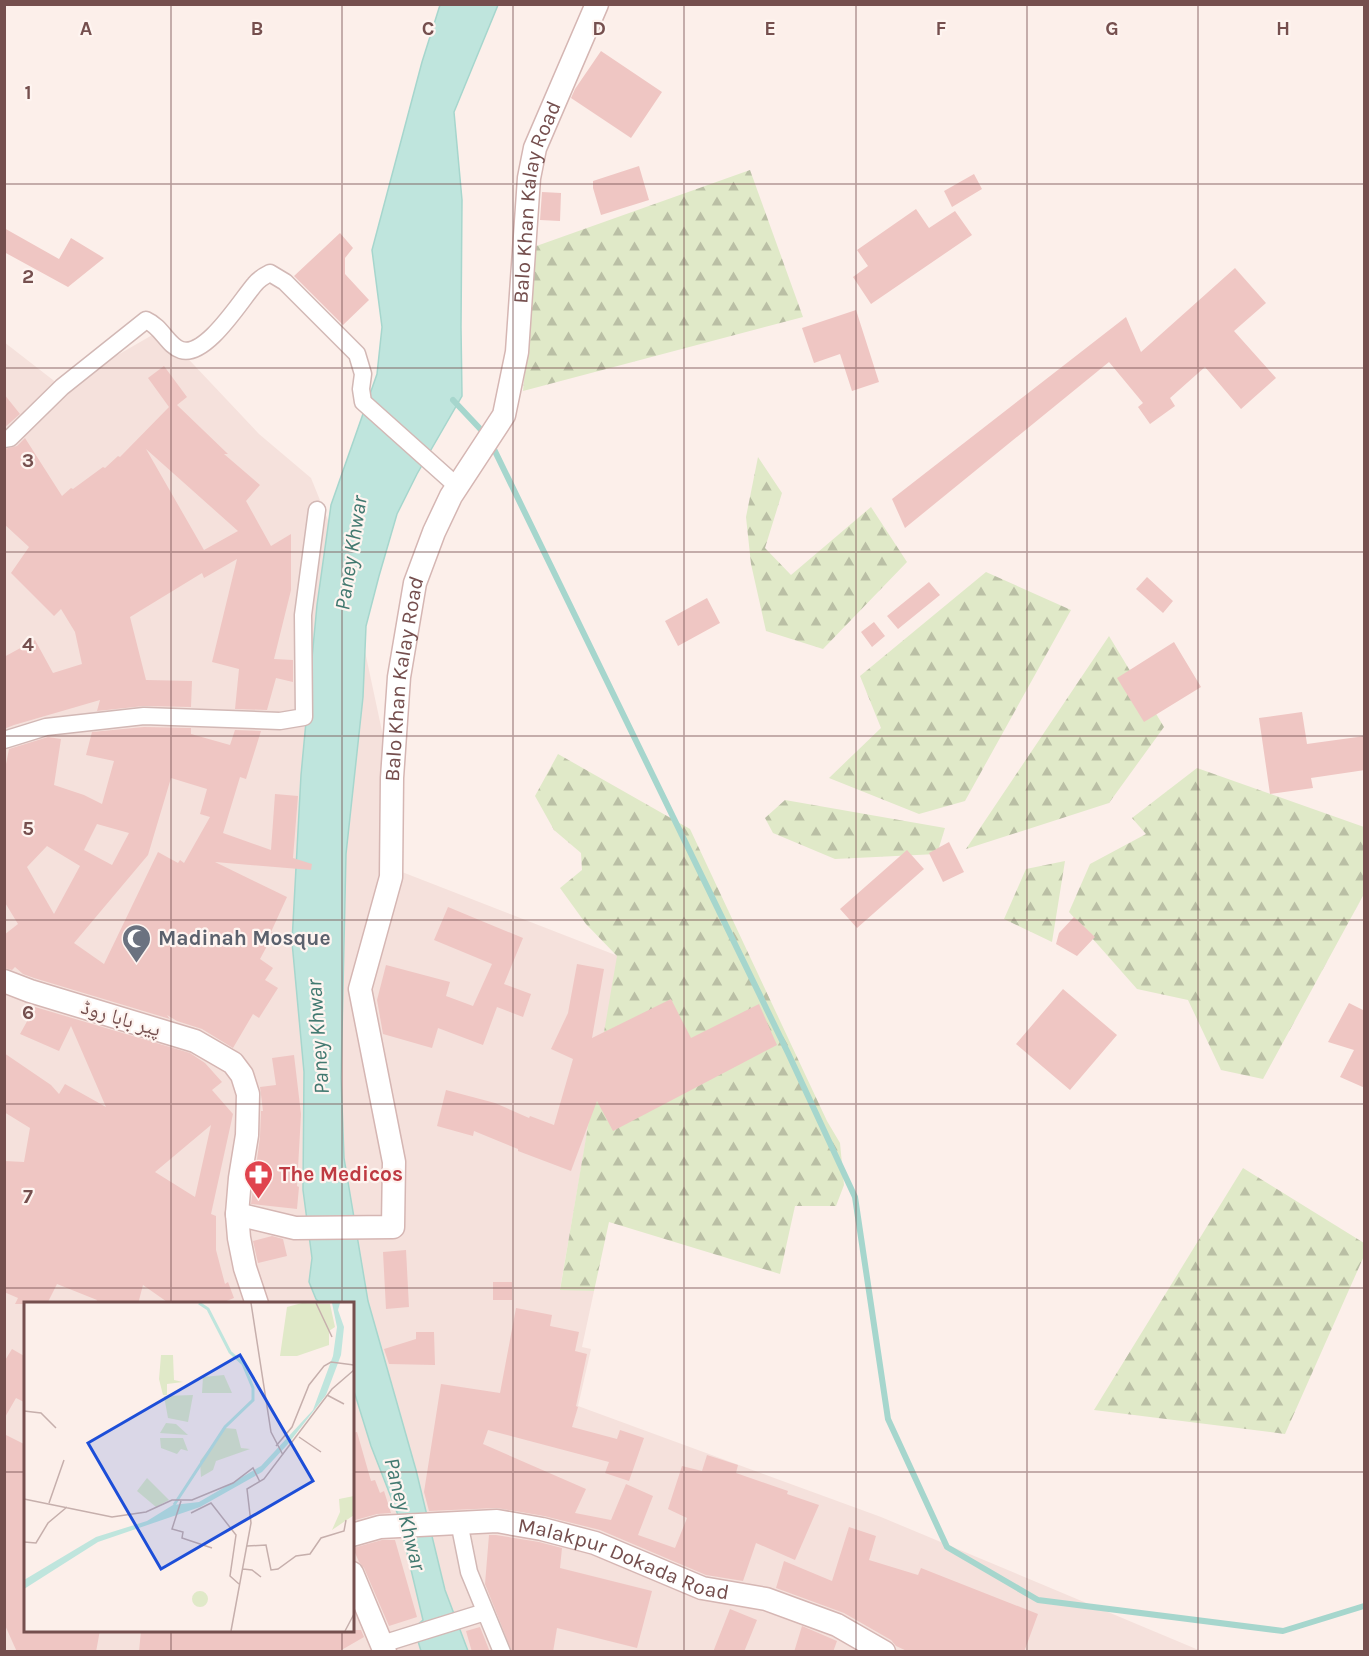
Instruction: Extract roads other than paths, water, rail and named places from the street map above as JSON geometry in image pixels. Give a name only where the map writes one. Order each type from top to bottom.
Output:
[{"type":"street","name":"Balo Khan Kalay Road","points":[[237,1214],[295,1228],[393,1227],[394,1162],[360,988],[391,877],[392,778],[399,677],[415,583],[434,532],[452,496],[504,415],[517,352],[529,178],[535,148],[597,4]]},
{"type":"street","points":[[4,439],[10,438],[62,387],[146,320],[153,323],[173,345],[182,351],[192,350],[216,334],[255,284],[270,273],[285,282],[357,354],[363,374],[361,389],[363,402],[458,487]]},
{"type":"street","points":[[4,740],[46,726],[144,716],[280,721],[304,717],[303,615],[317,510]]},
{"type":"street","name":"پیر بابا روڈ","points":[[4,981],[195,1041],[233,1063],[242,1075],[248,1094],[247,1135],[237,1214]]},
{"type":"street","points":[[237,1214],[245,1268],[256,1302]]},
{"type":"street","name":"Malakpur Dokada Road","points":[[354,1534],[380,1527],[497,1521],[542,1529],[595,1543],[702,1588],[766,1599],[837,1625],[884,1652]]},
{"type":"street","points":[[450,1523],[502,1652]]},
{"type":"street","points":[[354,1578],[384,1648],[485,1612]]},
{"type":"water","name":"Paney Khwar","points":[[440,5],[498,5],[454,112],[462,200],[462,396],[397,514],[366,626],[363,697],[346,854],[341,1078],[344,1158],[368,1301],[416,1470],[445,1590],[468,1651],[421,1651],[414,1628],[423,1620],[398,1515],[371,1446],[354,1391],[354,1302],[319,1302],[309,1282],[312,1258],[303,1190],[304,1072],[292,942],[301,775],[317,605],[331,505],[377,374],[382,327],[372,250],[422,62]]},
{"type":"waterway","points":[[453,400],[485,434]]},
{"type":"waterway","points":[[491,443],[788,1053],[855,1197],[888,1419],[947,1547],[1038,1600],[1283,1631],[1364,1606]]},
{"type":"place","name":"Madinah Mosque","points":[[137,964]]},
{"type":"place","name":"The Medicos","points":[[258,1200]]}]
